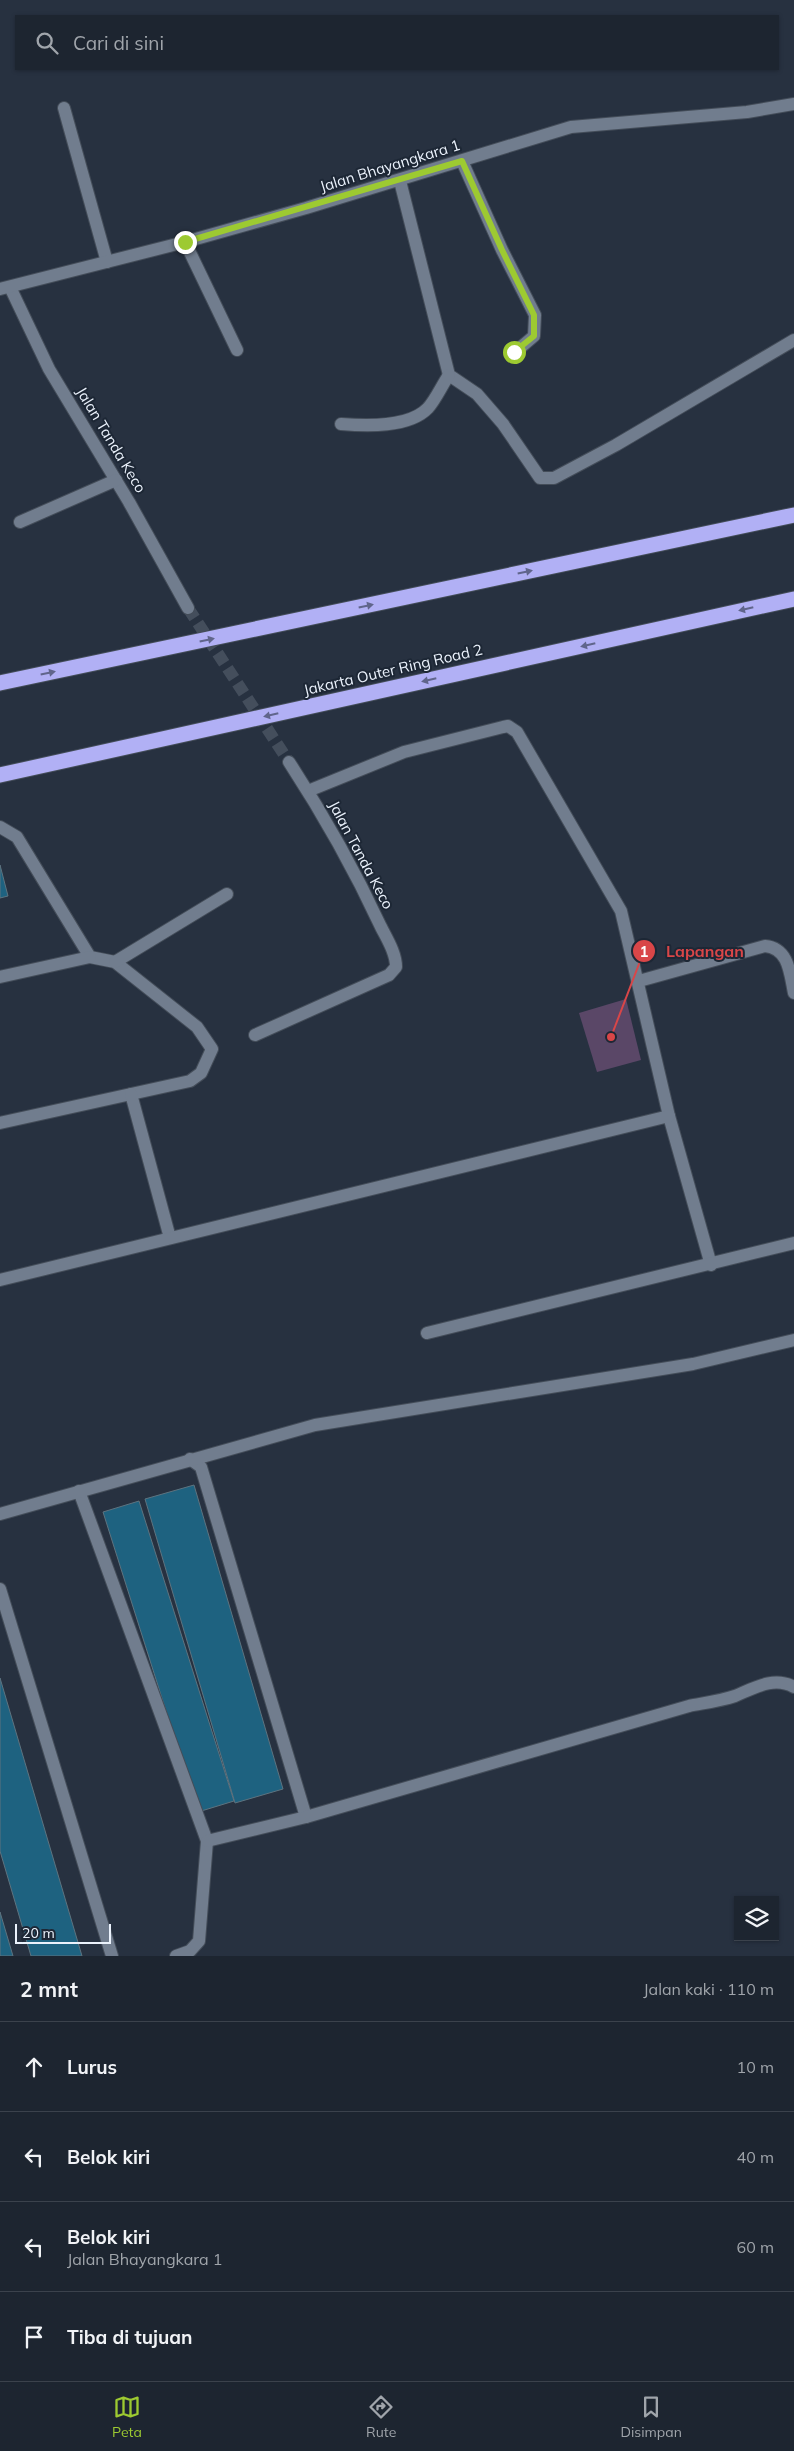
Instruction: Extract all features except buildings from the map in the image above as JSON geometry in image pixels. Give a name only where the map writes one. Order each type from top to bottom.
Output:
[{"type":"highway","points":[[0,683],[794,515]]},
{"type":"highway","name":"Jakarta Outer Ring Road 2","points":[[0,775],[794,599]]},
{"type":"street","name":"Jalan Bhayangkara 1","points":[[5,288],[185,242],[400,181],[571,127],[748,112],[794,104]]},
{"type":"street","points":[[64,108],[107,262]]},
{"type":"street","points":[[462,161],[534,315],[534,336],[514,352]]},
{"type":"street","points":[[400,181],[449,374],[477,394],[503,424],[540,478],[554,478],[616,445],[794,340]]},
{"type":"street","points":[[185,242],[237,350]]},
{"type":"street","name":"Jalan Tanda Keco","points":[[5,288],[49,369],[116,480],[188,608]]},
{"type":"street","points":[[341,424],[364,426],[401,422],[427,409],[449,374]]},
{"type":"street","points":[[20,522],[116,480]]},
{"type":"street","points":[[308,791],[404,752],[503,727],[517,732],[621,911],[639,981],[669,1116],[712,1265]]},
{"type":"street","name":"Jalan Tanda Keco","points":[[255,1035],[389,975],[396,967],[392,950],[372,906],[308,791],[289,762]]},
{"type":"street","points":[[0,827],[17,837],[90,957]]},
{"type":"street","points":[[115,962],[227,894]]},
{"type":"street","points":[[639,981],[765,946],[777,950],[786,959],[794,993]]},
{"type":"street","points":[[0,976],[90,957],[115,962],[197,1027],[212,1050],[201,1073],[190,1081],[0,1123]]},
{"type":"street","points":[[131,1094],[170,1238]]},
{"type":"street","points":[[0,1280],[669,1116]]},
{"type":"street","points":[[428,1332],[712,1265],[794,1243]]},
{"type":"street","points":[[0,1514],[315,1425],[693,1364],[794,1340]]},
{"type":"street","points":[[190,1459],[201,1467],[306,1817]]},
{"type":"street","points":[[79,1491],[208,1841],[199,1941],[190,1951],[176,1956]]},
{"type":"street","points":[[0,1589],[112,1956]]},
{"type":"street","points":[[208,1841],[306,1817],[689,1706],[734,1696],[760,1684],[785,1682],[794,1687]]},
{"type":"shaded area","points":[[626,999],[641,1060],[597,1072],[579,1013]]},
{"type":"tunnel","points":[[188,608],[289,762]]},
{"type":"place","name":"Lapangan","points":[[611,1037]]},
{"type":"route","points":[[185,242],[400,181],[462,161],[534,315],[534,336],[514,352]]}]
